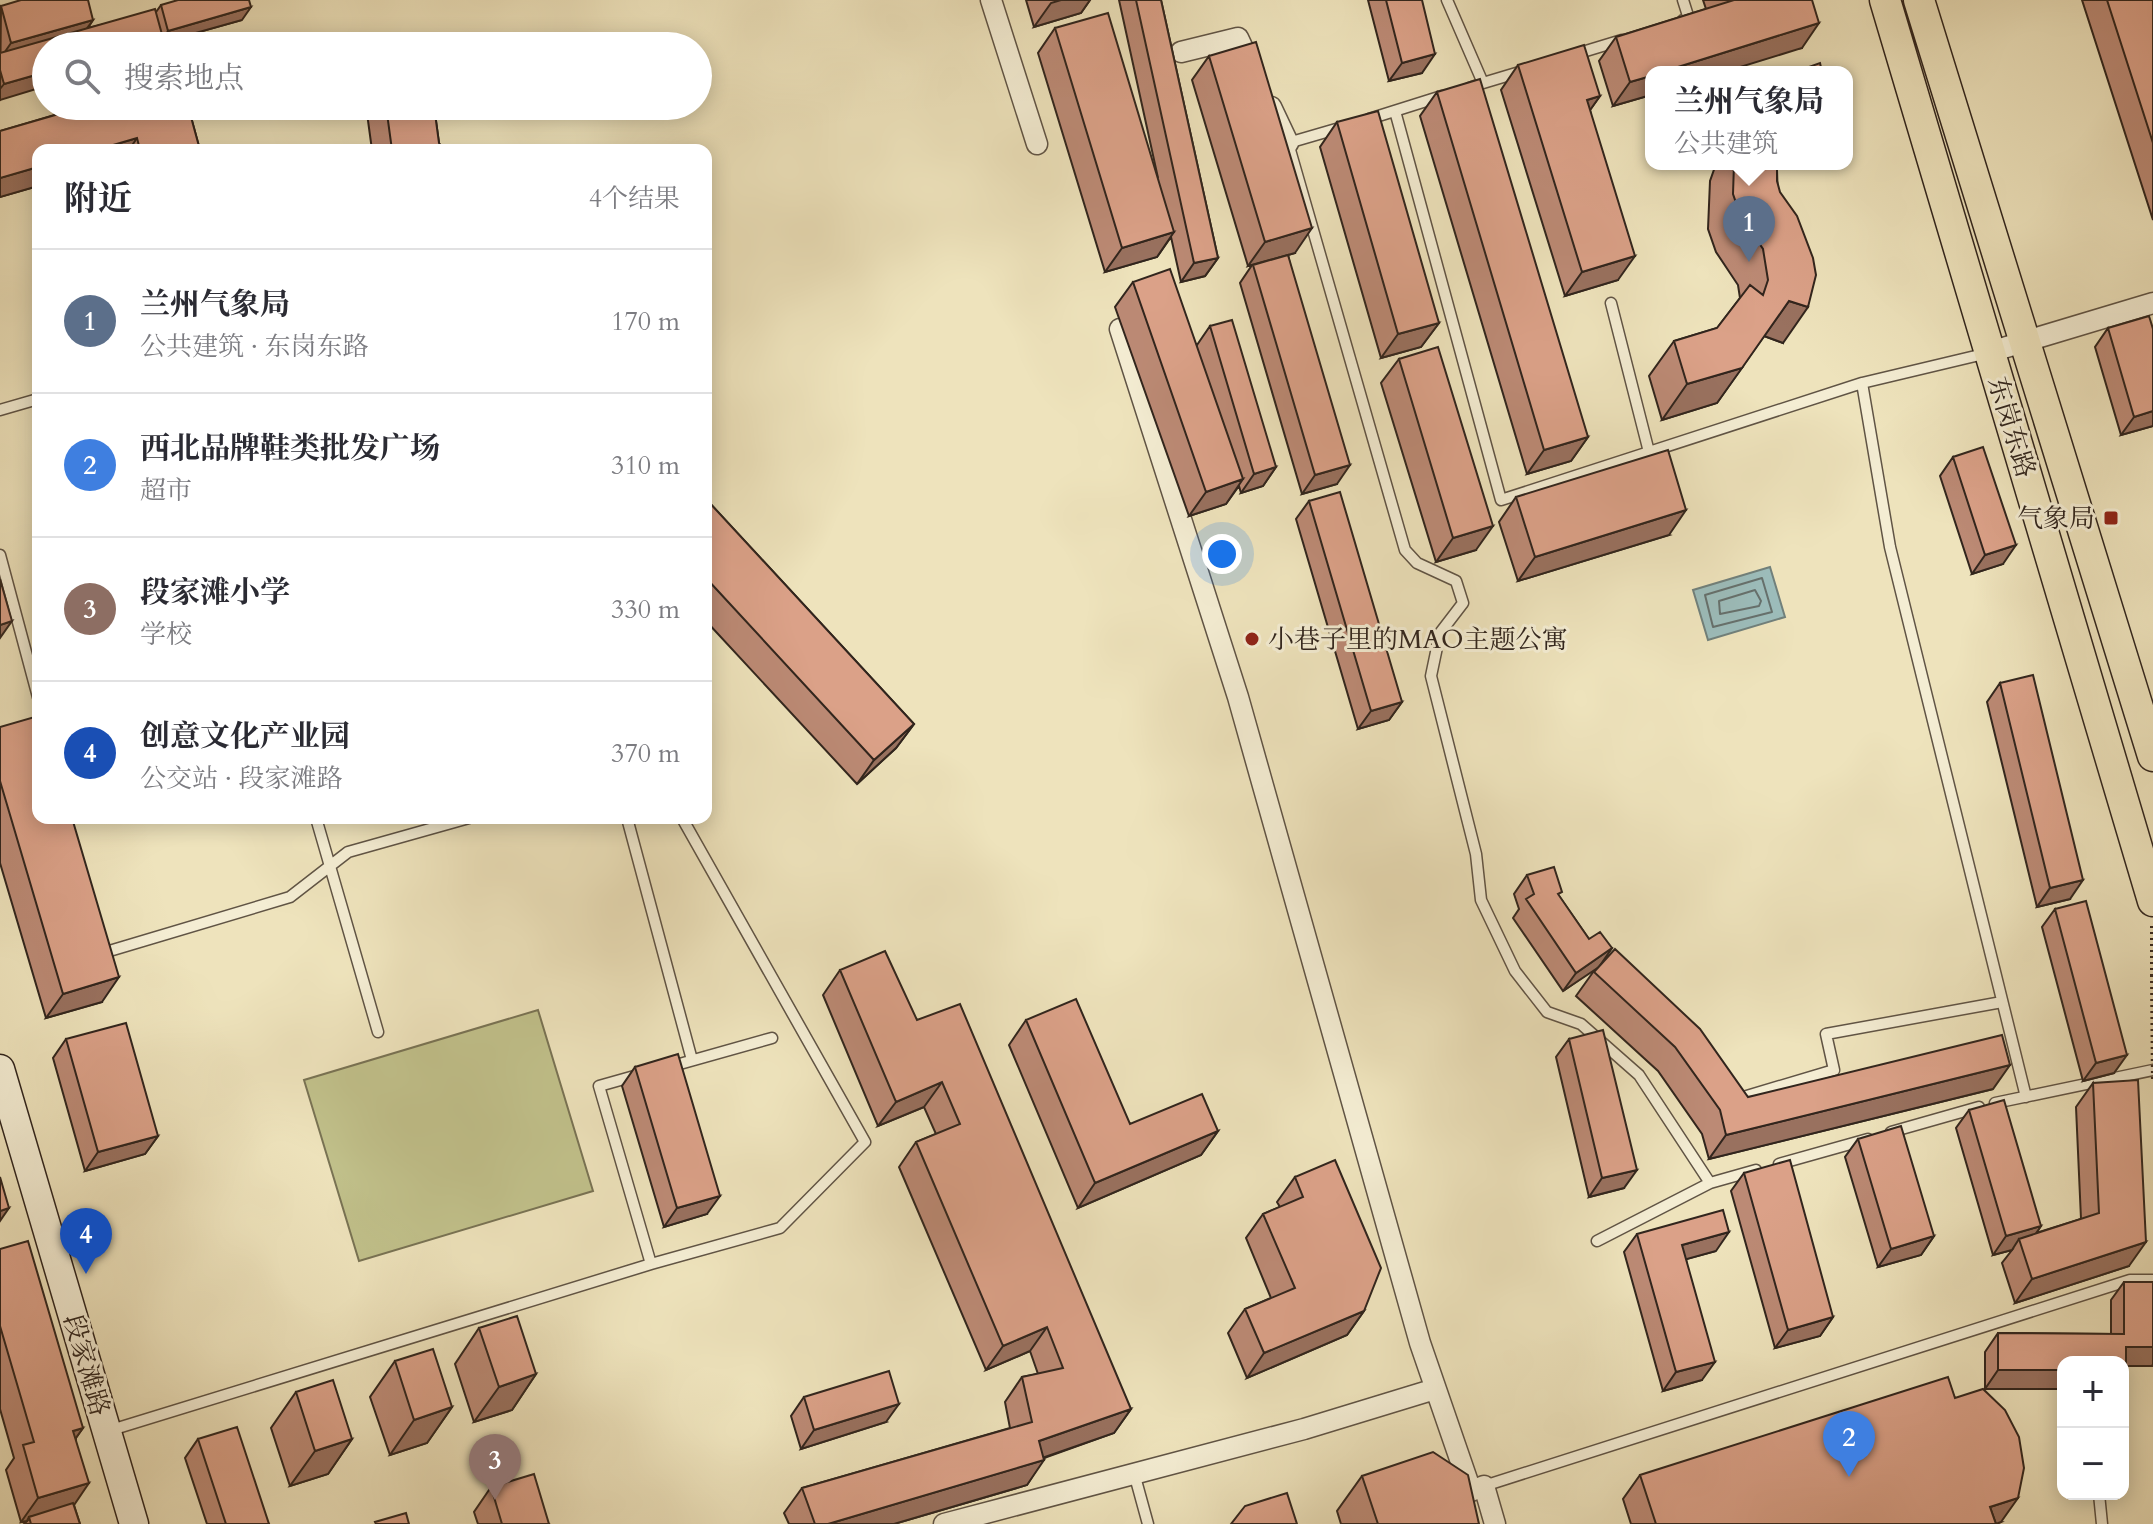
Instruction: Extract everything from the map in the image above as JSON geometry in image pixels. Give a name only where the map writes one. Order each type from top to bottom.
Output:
[{"type":"main road","name":"东岗东路","points":[[1885,0],[2152,896]]},
{"type":"main road","name":"东岗东路","points":[[1919,0],[2153,756]]},
{"type":"main road","name":"段家滩路","points":[[0,1069],[134,1524]]},
{"type":"street","points":[[991,0],[1037,144]]},
{"type":"street","points":[[1181,52],[1238,38],[1288,143]]},
{"type":"street","points":[[1990,352],[2153,303]]},
{"type":"street","points":[[1120,329],[1238,697],[1435,1389],[1471,1491],[1484,1486],[1495,1524]]},
{"type":"street","points":[[944,1524],[1304,1429],[1435,1389]]},
{"type":"lane","points":[[1447,0],[1483,83]]},
{"type":"lane","points":[[1674,23],[1689,19],[1683,0]]},
{"type":"lane","points":[[1571,56],[1630,37]]},
{"type":"lane","points":[[1541,65],[1288,143],[1405,550],[1417,563],[1456,581],[1463,603],[1440,633],[1431,676],[1476,854],[1481,900],[1515,971],[1547,1012],[1581,1024],[1639,1075],[1710,1183]]},
{"type":"lane","points":[[1395,111],[1501,500],[1862,383],[1990,352]]},
{"type":"lane","points":[[1611,303],[1649,452]]},
{"type":"lane","points":[[1862,383],[1890,547],[2026,1097]]},
{"type":"lane","points":[[0,410],[32,401]]},
{"type":"lane","points":[[0,555],[32,675]]},
{"type":"lane","points":[[318,824],[378,1032]]},
{"type":"lane","points":[[102,937],[106,952],[290,897],[348,852],[448,824]]},
{"type":"lane","points":[[629,824],[692,1060]]},
{"type":"lane","points":[[107,1431],[651,1264],[780,1228],[865,1142],[685,824]]},
{"type":"lane","points":[[1740,1098],[1834,1070],[1826,1034],[2002,1002]]},
{"type":"lane","points":[[651,1264],[599,1086],[772,1038]]},
{"type":"lane","points":[[1597,1241],[1710,1183],[2026,1097],[2153,1070]]},
{"type":"lane","points":[[1484,1486],[2130,1280],[2153,1280]]},
{"type":"lane","points":[[1134,1473],[1148,1524]]},
{"type":"lane","points":[[2100,1500],[2102,1524]]},
{"type":"path","points":[[2152,896],[2153,1083]]},
{"type":"green space","points":[[538,1010],[593,1191],[359,1261],[304,1080]]},
{"type":"water","points":[[1770,567],[1785,617],[1708,640],[1693,590]]},
{"type":"building","points":[[21,0],[88,0],[93,20],[50,32],[32,32],[32,37],[11,43],[1,6]]},
{"type":"building","points":[[178,0],[249,0],[251,7],[168,31],[161,5]]},
{"type":"building","points":[[1136,0],[1161,0],[1218,258],[1194,263]]},
{"type":"building","points":[[1386,0],[1422,0],[1435,54],[1402,63]]},
{"type":"building","points":[[1734,0],[1812,0],[1819,23],[1681,66],[1645,66],[1645,78],[1630,82],[1616,37]]},
{"type":"building","points":[[2107,0],[2153,0],[2153,143]]},
{"type":"building","points":[[155,9],[161,32],[74,32]]},
{"type":"building","points":[[1108,13],[1174,232],[1122,248],[1055,28]]},
{"type":"building","points":[[1256,42],[1312,228],[1265,242],[1209,56]]},
{"type":"building","points":[[32,44],[32,76],[4,84],[0,53]]},
{"type":"building","points":[[1584,45],[1600,96],[1587,100],[1635,256],[1582,272],[1518,65]]},
{"type":"building","points":[[1480,79],[1588,437],[1544,450],[1437,92]]},
{"type":"building","points":[[1378,111],[1439,323],[1398,334],[1337,122]]},
{"type":"building","points":[[38,120],[192,120],[198,144],[138,144],[137,138],[116,144],[32,144],[32,169],[0,178],[0,131]]},
{"type":"building","points":[[388,120],[436,120],[440,144],[391,144]]},
{"type":"building","points":[[1734,170],[1777,170],[1780,192],[1797,216],[1816,275],[1808,307],[1789,301],[1742,368],[1687,384],[1674,341],[1717,328],[1750,285],[1763,295],[1768,280],[1763,249],[1741,217],[1733,194]]},
{"type":"building","points":[[1288,255],[1350,465],[1315,475],[1253,265]]},
{"type":"building","points":[[1170,269],[1243,479],[1206,492],[1133,282]]},
{"type":"building","points":[[2149,316],[2153,329],[2153,411],[2134,417],[2108,328]]},
{"type":"building","points":[[1232,320],[1276,467],[1254,474],[1210,326]]},
{"type":"building","points":[[1438,347],[1493,526],[1453,538],[1399,359]]},
{"type":"building","points":[[1983,447],[2016,545],[1985,555],[1953,457]]},
{"type":"building","points":[[1668,450],[1686,510],[1535,557],[1516,497]]},
{"type":"building","points":[[1340,492],[1402,702],[1371,711],[1309,501]]},
{"type":"building","points":[[712,505],[914,724],[874,760],[712,584]]},
{"type":"building","points":[[0,579],[12,621],[0,625]]},
{"type":"building","points":[[2033,675],[2083,880],[2050,888],[2000,683]]},
{"type":"building","points":[[32,718],[32,824],[74,824],[119,977],[63,994],[0,781],[0,727]]},
{"type":"building","points":[[1554,867],[1562,892],[1558,894],[1589,939],[1600,932],[1612,948],[1576,973],[1526,899],[1534,894],[1527,875]]},
{"type":"building","points":[[2086,901],[2127,1055],[2096,1063],[2055,909]]},
{"type":"building","points":[[1615,949],[1700,1029],[1748,1097],[2002,1035],[2010,1065],[1726,1135],[1720,1110],[1675,1047],[1594,972]]},
{"type":"building","points":[[885,951],[917,1020],[960,1004],[1131,1409],[1039,1441],[1044,1460],[828,1524],[815,1524],[802,1488],[1032,1422],[1022,1377],[1063,1368],[1047,1327],[1003,1346],[916,1142],[960,1124],[942,1082],[896,1102],[840,970]]},
{"type":"building","points":[[1076,999],[1130,1124],[1202,1094],[1218,1131],[1095,1183],[1026,1020]]},
{"type":"building","points":[[126,1023],[158,1136],[98,1152],[66,1039]]},
{"type":"building","points":[[1603,1030],[1637,1170],[1602,1178],[1569,1039]]},
{"type":"building","points":[[678,1054],[720,1196],[677,1208],[635,1067]]},
{"type":"building","points":[[2138,1080],[2146,1242],[2032,1279],[2019,1239],[2099,1213],[2093,1083]]},
{"type":"building","points":[[2004,1100],[2041,1226],[2006,1236],[1969,1110]]},
{"type":"building","points":[[1901,1126],[1934,1236],[1891,1249],[1858,1139]]},
{"type":"building","points":[[1335,1160],[1381,1268],[1364,1311],[1264,1353],[1245,1309],[1295,1288],[1263,1214],[1303,1197],[1295,1177]]},
{"type":"building","points":[[1790,1160],[1833,1317],[1788,1330],[1744,1173]]},
{"type":"building","points":[[0,1177],[9,1208],[0,1211]]},
{"type":"building","points":[[1723,1210],[1729,1232],[1682,1245],[1715,1362],[1676,1372],[1637,1234]]},
{"type":"building","points":[[28,1241],[83,1428],[73,1431],[89,1483],[38,1498],[23,1445],[34,1442],[0,1326],[0,1249]]},
{"type":"building","points":[[2124,1282],[2153,1282],[2153,1347],[2126,1347],[2126,1356],[2057,1356],[2057,1370],[1998,1370],[1998,1333],[2124,1334]]},
{"type":"building","points":[[517,1316],[536,1374],[499,1387],[479,1328]]},
{"type":"building","points":[[433,1349],[452,1407],[414,1420],[395,1361]]},
{"type":"building","points":[[889,1371],[899,1404],[814,1430],[804,1397]]},
{"type":"building","points":[[1948,1377],[1955,1398],[1983,1389],[2005,1410],[2019,1437],[2024,1468],[2018,1498],[1990,1507],[1996,1524],[1656,1524],[1640,1475]]},
{"type":"building","points":[[333,1380],[352,1439],[315,1451],[296,1392]]},
{"type":"building","points":[[237,1427],[269,1524],[226,1524],[198,1439]]},
{"type":"building","points":[[1433,1452],[1468,1475],[1479,1524],[1378,1524],[1362,1476]]},
{"type":"building","points":[[534,1474],[549,1524],[502,1524],[491,1487]]},
{"type":"building","points":[[1287,1493],[1297,1524],[1231,1524],[1245,1506]]},
{"type":"building","points":[[73,1503],[80,1524],[31,1524],[29,1517]]},
{"type":"building","points":[[406,1513],[409,1524],[375,1522]]},
{"type":"place","name":"兰州气象局","points":[[1749,262]]},
{"type":"place","name":"气象局","points":[[2111,518]]},
{"type":"place","name":"小巷子里的MAO主题公寓","points":[[1252,639]]},
{"type":"place","name":"创意文化产业园","points":[[86,1274]]},
{"type":"place","name":"西北品牌鞋类批发广场","points":[[1849,1477]]},
{"type":"place","name":"段家滩小学","points":[[495,1500]]}]
